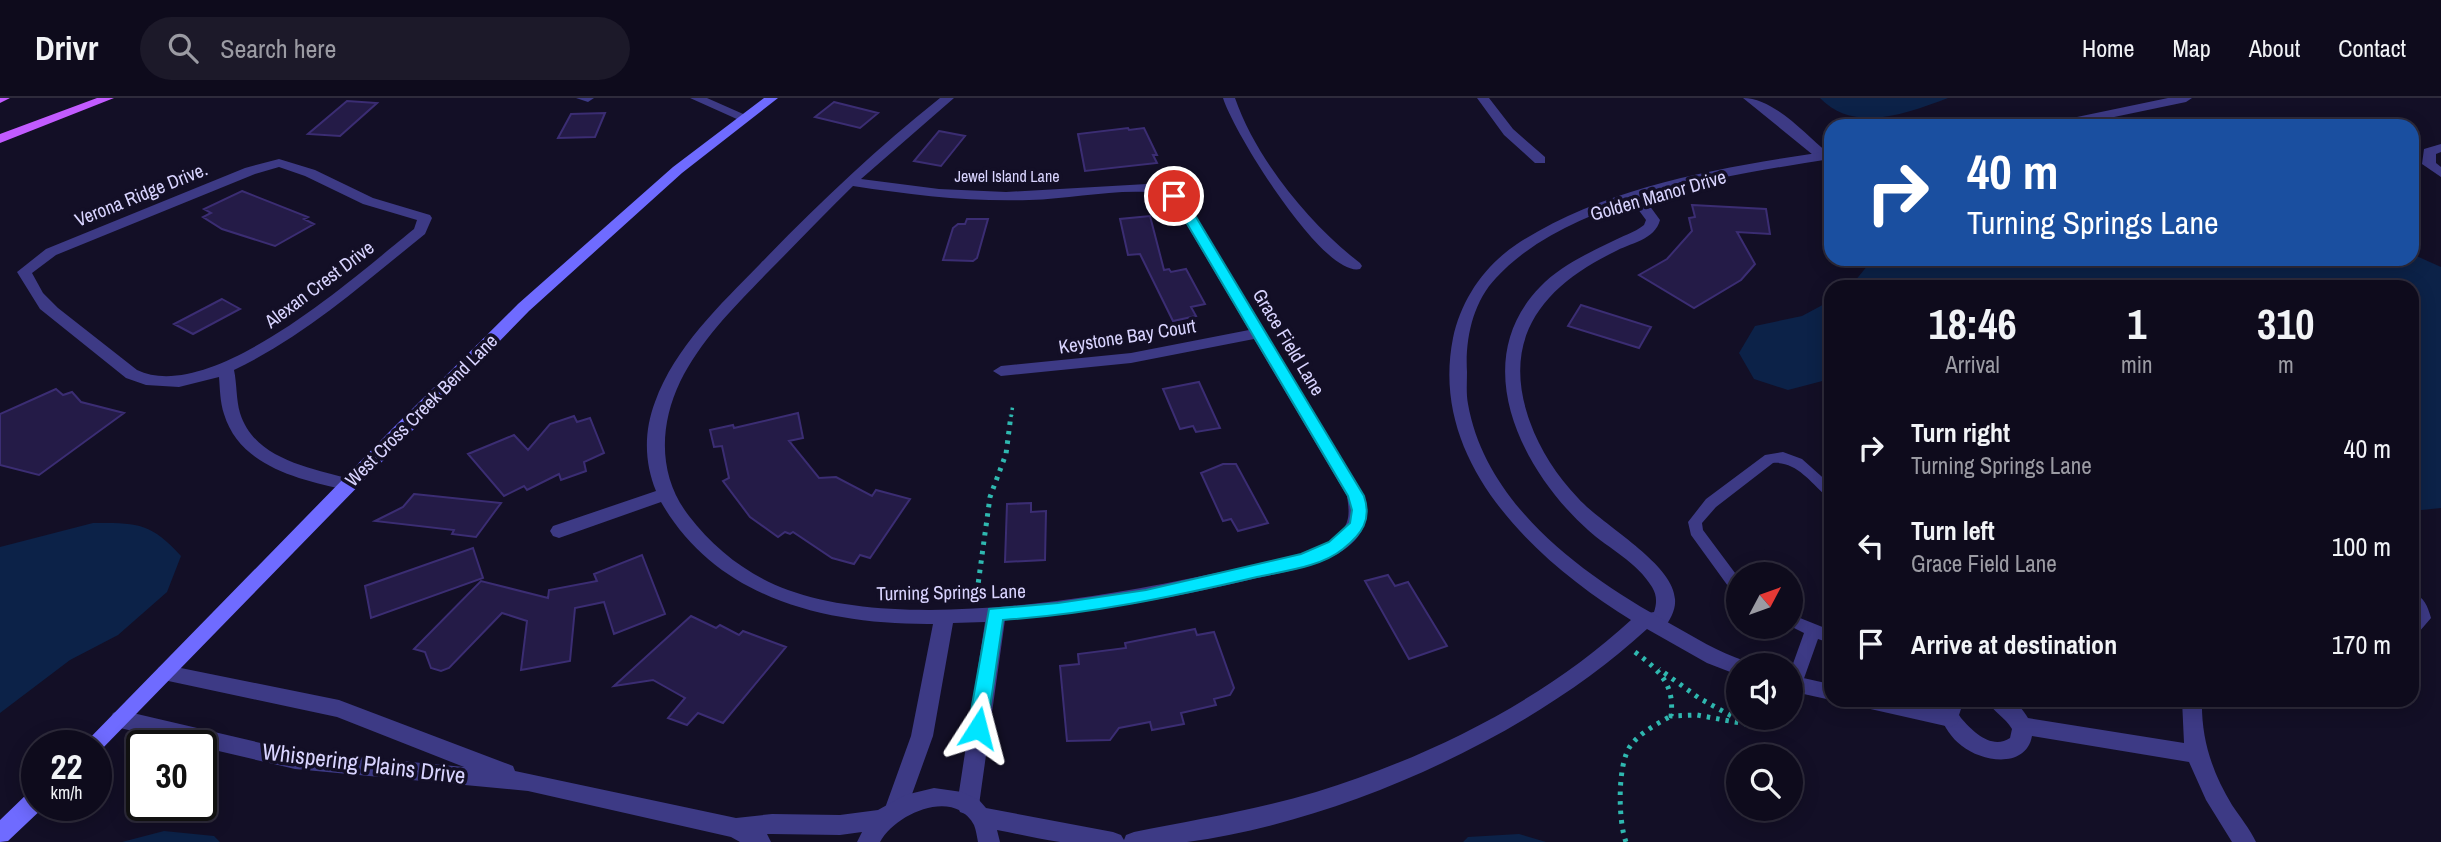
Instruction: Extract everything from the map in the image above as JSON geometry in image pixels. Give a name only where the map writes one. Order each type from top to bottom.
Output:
[{"type":"main road","points":[[0,139],[108,98]]},
{"type":"main road","name":"West Cross Creek Bend Lane","points":[[109,730],[453,375],[642,200],[744,117],[772,98]]},
{"type":"main road","points":[[0,834],[21,814]]},
{"type":"street","points":[[582,98],[588,98]]},
{"type":"street","points":[[696,98],[744,117]]},
{"type":"street","name":"Turning Springs Lane","points":[[947,98],[851,182],[743,289],[692,348],[673,377],[654,434],[655,464],[665,494],[683,522],[708,551],[738,573],[781,595],[841,611],[884,616],[944,617],[1058,610],[1146,596],[1304,560],[1335,547],[1358,525]]},
{"type":"street","points":[[1229,98],[1238,123],[1305,220],[1329,246],[1355,266]]},
{"type":"street","points":[[1483,98],[1494,116],[1523,147],[1540,160]]},
{"type":"street","points":[[1749,98],[1824,153]]},
{"type":"street","points":[[2086,119],[2186,98]]},
{"type":"street","points":[[2441,148],[2430,152],[2427,158],[2429,164],[2441,173]]},
{"type":"street","name":"Golden Manor Drive","points":[[1726,661],[1644,620],[1590,585],[1539,541],[1502,499],[1474,450],[1461,411],[1457,373],[1461,332],[1467,313],[1491,274],[1519,248],[1553,229],[1636,197],[1704,179],[1824,156]]},
{"type":"street","name":"Verona Ridge Drive.","points":[[24,272],[51,252],[250,171],[279,163],[299,166],[322,180],[379,205],[425,218]]},
{"type":"street","name":"Jewel Island Lane","points":[[851,182],[910,191],[975,196],[1028,196],[1136,188],[1163,191]]},
{"type":"street","name":"Grace Field Lane","points":[[1163,191],[1181,202],[1356,496],[1361,510],[1358,525]]},
{"type":"street","points":[[1134,842],[1206,828],[1316,801],[1395,772],[1469,740],[1533,704],[1594,664],[1644,620],[1657,623],[1666,612],[1665,593],[1653,574],[1592,523],[1558,487],[1531,448],[1517,414],[1511,383],[1514,347],[1524,320],[1538,298],[1562,275],[1651,227],[1653,220],[1636,197]]},
{"type":"street","name":"Alexan Crest Drive","points":[[24,272],[40,299],[125,370],[146,380],[191,379],[226,370],[276,343],[420,231],[425,218]]},
{"type":"street","name":"Keystone Bay Court","points":[[1001,371],[1057,369],[1125,360],[1259,333]]},
{"type":"street","points":[[226,370],[234,419],[245,436],[270,459],[311,476],[347,485]]},
{"type":"street","points":[[559,531],[665,494]]},
{"type":"street","points":[[989,842],[988,832],[975,811],[996,614]]},
{"type":"street","points":[[868,842],[888,814],[922,736],[944,617]]},
{"type":"street","name":"Whispering Plains Drive","points":[[166,673],[339,709],[528,782]]},
{"type":"street","points":[[1803,686],[1824,691]]},
{"type":"street","points":[[1933,707],[1952,709],[1965,738],[1980,747],[1996,751],[2016,747],[2023,739],[2022,726],[2006,707]]},
{"type":"street","points":[[2192,707],[2196,754],[2221,805],[2245,842]]},
{"type":"street","name":"Whispering Plains Drive","points":[[120,719],[295,760],[528,782],[736,828],[760,842]]},
{"type":"street","points":[[2022,726],[2196,754]]},
{"type":"street","name":"Whispering Plains Drive","points":[[736,828],[772,824],[841,825],[888,814],[914,800],[934,796],[952,798],[975,811]]},
{"type":"street","points":[[975,811],[1113,842]]},
{"type":"lane","points":[[1726,572],[1696,531],[1695,522],[1711,503],[1770,458],[1783,457],[1797,462],[1824,486]]},
{"type":"lane","points":[[1803,626],[1824,635]]},
{"type":"lane","points":[[1803,656],[1813,631]]},
{"type":"path","points":[[977,592],[990,497],[1006,454],[1013,404]]},
{"type":"path","points":[[1620,641],[1699,698],[1746,724],[1697,715],[1671,716],[1650,728],[1629,747],[1622,771],[1623,834],[1626,842]]},
{"type":"path","points":[[1659,670],[1669,683],[1675,700],[1671,716]]},
{"type":"water","points":[[1820,98],[1948,98],[1899,114],[1865,118],[1834,109]]},
{"type":"water","points":[[2419,257],[2441,267],[2441,508],[2419,510],[2419,280],[1856,280],[1867,266],[2419,266]]},
{"type":"water","points":[[1824,304],[1824,381],[1788,390],[1754,379],[1739,353],[1755,326],[1802,316]]},
{"type":"water","points":[[93,523],[132,524],[151,531],[170,545],[181,556],[167,592],[118,635],[70,660],[0,713],[0,547]]},
{"type":"water","points":[[164,831],[214,836],[220,842],[122,842]]},
{"type":"water","points":[[1519,834],[1546,842],[1463,842],[1468,837]]},
{"type":"building","points":[[347,101],[377,103],[340,136],[308,134]]},
{"type":"building","points":[[834,102],[878,113],[860,128],[815,117]]},
{"type":"building","points":[[605,113],[595,137],[558,138],[571,114]]},
{"type":"building","points":[[1144,128],[1157,155],[1153,155],[1157,163],[1085,171],[1078,134]]},
{"type":"building","points":[[939,131],[965,136],[941,166],[914,161]]},
{"type":"building","points":[[242,191],[308,217],[304,219],[314,224],[275,246],[222,229],[203,217],[211,213],[204,209]]},
{"type":"building","points":[[1692,205],[1766,209],[1770,234],[1737,232],[1755,264],[1741,280],[1694,308],[1639,275],[1667,259],[1692,231],[1689,218],[1695,217]]},
{"type":"building","points":[[1150,216],[1164,270],[1169,269],[1171,272],[1186,269],[1205,304],[1191,307],[1196,316],[1173,321],[1140,254],[1128,255],[1120,219]]},
{"type":"building","points":[[967,219],[988,219],[977,258],[973,261],[943,260],[953,228],[958,224],[965,224]]},
{"type":"building","points":[[222,299],[240,309],[193,334],[174,324]]},
{"type":"building","points":[[1581,305],[1651,327],[1639,348],[1568,326]]},
{"type":"building","points":[[1199,382],[1220,428],[1196,432],[1193,426],[1180,429],[1163,389]]},
{"type":"building","points":[[56,389],[63,395],[72,392],[81,402],[124,413],[39,475],[0,465],[0,414]]},
{"type":"building","points":[[798,413],[803,438],[789,441],[819,478],[836,477],[872,496],[876,490],[910,499],[870,558],[860,555],[854,564],[832,558],[793,532],[785,532],[778,537],[750,517],[723,481],[729,478],[722,446],[714,447],[710,430],[733,425],[734,428]]},
{"type":"building","points":[[574,416],[577,422],[590,418],[604,453],[584,462],[586,471],[561,480],[559,474],[527,490],[524,486],[504,496],[468,454],[514,435],[528,450],[550,424]]},
{"type":"building","points":[[1223,464],[1236,464],[1268,523],[1238,531],[1231,519],[1223,521],[1201,473]]},
{"type":"building","points":[[414,494],[501,503],[476,537],[452,534],[454,530],[375,521],[403,507]]},
{"type":"building","points":[[1031,503],[1031,512],[1046,511],[1045,560],[1005,562],[1007,504]]},
{"type":"building","points":[[473,548],[483,578],[371,618],[365,586]]},
{"type":"building","points":[[642,555],[665,614],[614,634],[604,602],[575,608],[570,661],[521,670],[527,621],[502,613],[449,668],[441,671],[431,668],[425,652],[414,649],[481,581],[548,598],[549,590],[597,581],[594,574]]},
{"type":"building","points":[[1388,575],[1395,586],[1408,582],[1447,646],[1409,659],[1365,581]]},
{"type":"building","points":[[691,616],[716,628],[720,625],[739,635],[743,631],[786,647],[723,723],[698,713],[687,725],[668,718],[685,698],[653,680],[614,686]]},
{"type":"building","points":[[1195,629],[1197,635],[1214,632],[1234,688],[1230,695],[1214,699],[1216,705],[1181,713],[1184,724],[1152,730],[1150,722],[1119,728],[1110,740],[1067,741],[1060,666],[1079,664],[1078,654],[1126,648],[1125,643]]},
{"type":"route","points":[[978,728],[996,614],[1058,610],[1146,596],[1304,560],[1335,547],[1358,525],[1361,510],[1356,496],[1181,202],[1174,196]]}]
